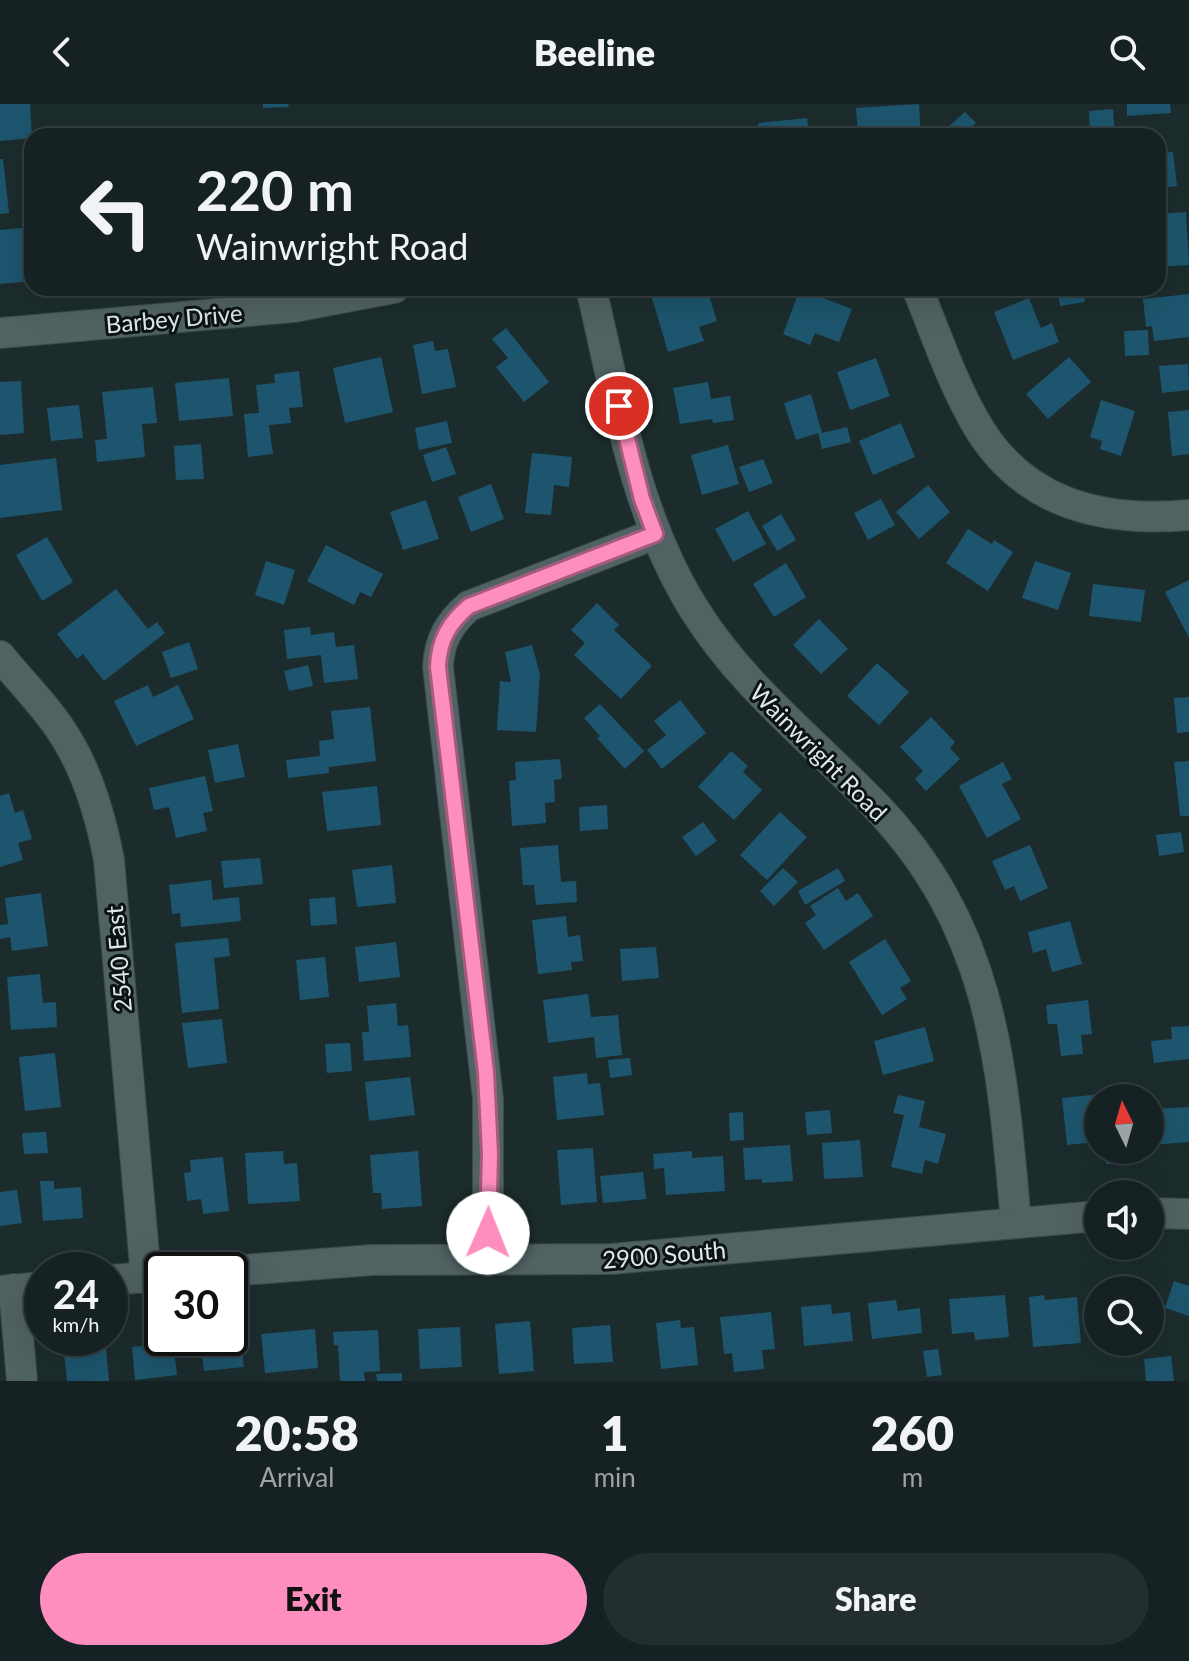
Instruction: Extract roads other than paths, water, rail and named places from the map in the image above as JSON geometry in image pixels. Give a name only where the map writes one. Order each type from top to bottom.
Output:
[{"type":"street","name":"Barbey Drive","points":[[0,333],[294,307],[352,296]]},
{"type":"street","name":"Wainwright Road","points":[[593,296],[633,465],[655,534],[673,573],[713,639],[762,695],[899,832],[934,882],[958,924],[976,969],[993,1028],[1016,1223]]},
{"type":"street","points":[[920,296],[974,420],[1006,462],[1025,478],[1068,503],[1113,516],[1189,515]]},
{"type":"street","points":[[488,1261],[488,1099],[438,667],[439,654],[447,629],[469,606],[655,534]]},
{"type":"street","name":"2540 East","points":[[4,662],[66,737],[88,784],[104,833],[151,1252]]},
{"type":"street","points":[[1164,1213],[1189,1214]]},
{"type":"street","name":"2900 South","points":[[248,1270],[372,1260],[611,1259],[1084,1217]]},
{"type":"street","points":[[19,1289],[22,1381]]}]
